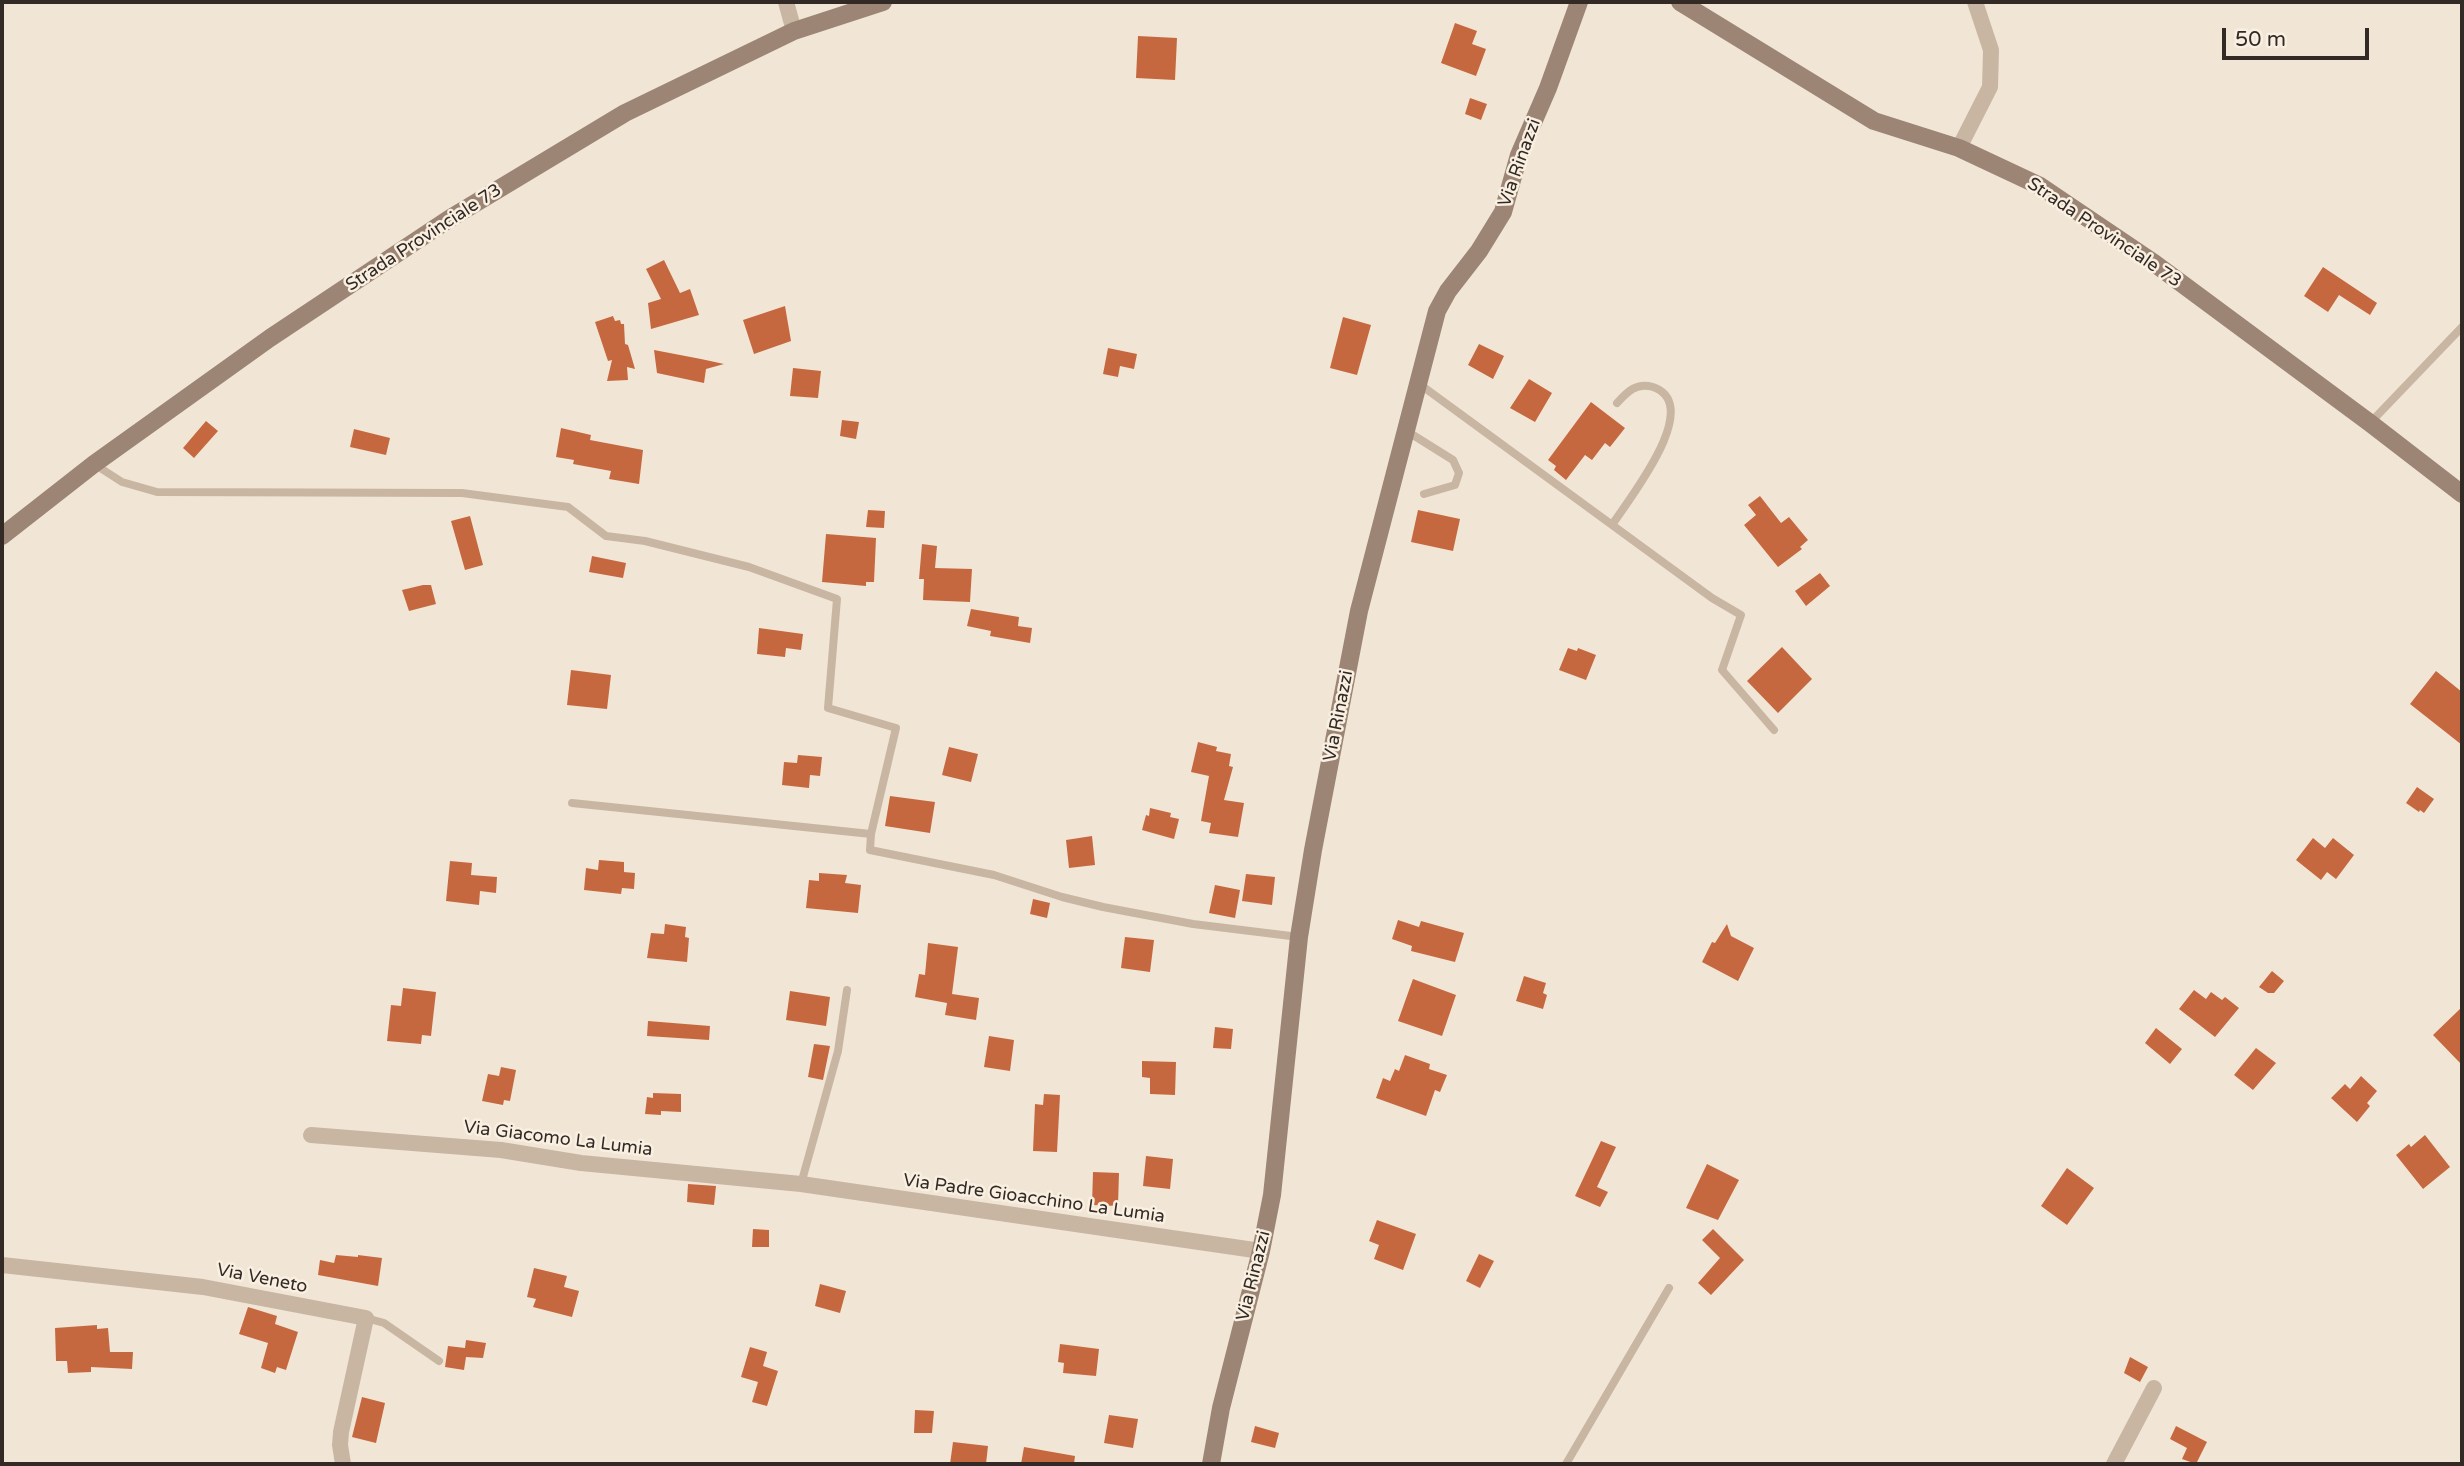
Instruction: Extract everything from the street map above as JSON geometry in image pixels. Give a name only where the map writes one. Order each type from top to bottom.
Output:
[{"type":"street","points":[[786,2],[794,31]]},
{"type":"street","name":"Strada Provinciale 73","points":[[2,536],[94,464],[270,338],[449,219],[625,113],[794,31],[883,2]]},
{"type":"street","name":"Via Rinazzi","points":[[1210,1464],[1221,1408],[1262,1251],[1272,1195],[1299,937],[1359,611],[1437,311],[1503,212],[1519,155],[1548,88],[1579,2]]},
{"type":"street","name":"Strada Provinciale 73","points":[[1679,2],[1874,121],[1959,148],[2040,186],[2154,263],[2370,423],[2462,495]]},
{"type":"street","points":[[1959,148],[1990,87],[1991,50],[1975,2]]},
{"type":"street","name":"Via Giacomo La Lumia","points":[[311,1135],[501,1150],[581,1163],[801,1184]]},
{"type":"street","name":"Via Padre Gioacchino La Lumia","points":[[801,1184],[958,1209],[1262,1251]]},
{"type":"street","name":"Via Veneto","points":[[2,1265],[202,1287],[366,1318]]},
{"type":"street","points":[[343,1464],[341,1432],[366,1318]]},
{"type":"street","points":[[2114,1464],[2154,1388]]},
{"type":"lane","points":[[2370,423],[2462,327]]},
{"type":"lane","points":[[1418,383],[1712,598],[1741,615],[1722,670],[1774,730]]},
{"type":"lane","points":[[1612,526],[1665,442],[1672,421],[1671,404],[1660,390],[1647,386],[1631,388],[1617,403]]},
{"type":"lane","points":[[1405,430],[1452,460],[1459,473],[1455,485],[1424,494]]},
{"type":"lane","points":[[94,464],[122,482],[158,492],[462,493],[568,507],[606,536],[645,541],[749,568],[837,599],[828,708],[896,728],[870,850],[994,875],[1103,907],[1193,924],[1299,937]]},
{"type":"lane","points":[[572,803],[872,834]]},
{"type":"lane","points":[[801,1184],[838,1051],[847,990]]},
{"type":"lane","points":[[1566,1464],[1670,1288]]},
{"type":"lane","points":[[366,1318],[384,1323],[439,1361]]},
{"type":"building","points":[[1455,23],[1477,31],[1472,44],[1486,49],[1476,76],[1441,63]]},
{"type":"building","points":[[1138,36],[1177,38],[1175,80],[1136,78]]},
{"type":"building","points":[[1470,98],[1487,104],[1481,120],[1465,114]]},
{"type":"building","points":[[664,260],[680,293],[690,289],[699,315],[651,329],[648,303],[661,299],[646,269]]},
{"type":"building","points":[[2323,267],[2377,303],[2370,315],[2339,295],[2328,312],[2304,296]]},
{"type":"building","points":[[785,306],[791,341],[754,354],[743,320]]},
{"type":"building","points":[[613,316],[615,321],[620,320],[621,324],[624,324],[625,344],[628,345],[635,369],[627,367],[628,380],[607,381],[612,360],[608,361],[595,322]]},
{"type":"building","points":[[1343,317],[1371,325],[1357,375],[1330,368]]},
{"type":"building","points":[[1479,344],[1504,356],[1493,379],[1468,365]]},
{"type":"building","points":[[1108,348],[1137,354],[1134,369],[1120,366],[1118,377],[1103,374]]},
{"type":"building","points":[[654,350],[724,364],[706,369],[704,383],[657,373]]},
{"type":"building","points":[[793,368],[821,371],[818,398],[790,396]]},
{"type":"building","points":[[1529,379],[1552,393],[1535,422],[1510,408]]},
{"type":"building","points":[[1591,402],[1625,428],[1610,447],[1605,443],[1592,460],[1585,455],[1566,480],[1554,470],[1556,466],[1548,460]]},
{"type":"building","points":[[842,420],[859,422],[856,439],[840,436]]},
{"type":"building","points":[[206,421],[218,431],[194,458],[183,448]]},
{"type":"building","points":[[561,428],[591,435],[590,440],[643,450],[639,484],[609,479],[611,471],[573,464],[574,460],[556,457]]},
{"type":"building","points":[[354,429],[390,438],[386,455],[350,447]]},
{"type":"building","points":[[1760,496],[1781,523],[1789,517],[1808,540],[1800,547],[1802,549],[1778,567],[1744,525],[1756,515],[1748,505]]},
{"type":"building","points":[[868,510],[885,511],[884,528],[866,527]]},
{"type":"building","points":[[1418,510],[1460,519],[1453,551],[1411,542]]},
{"type":"building","points":[[470,516],[483,565],[465,570],[451,521]]},
{"type":"building","points":[[826,534],[876,538],[874,582],[866,582],[866,586],[822,582]]},
{"type":"building","points":[[922,544],[937,546],[935,568],[972,569],[970,602],[923,600],[924,579],[919,579]]},
{"type":"building","points":[[592,556],[626,563],[623,578],[589,572]]},
{"type":"building","points":[[1820,573],[1830,586],[1806,606],[1795,591]]},
{"type":"building","points":[[431,585],[436,604],[409,611],[402,590]]},
{"type":"building","points":[[971,609],[1019,617],[1018,626],[1032,628],[1030,643],[990,636],[991,631],[967,626]]},
{"type":"building","points":[[759,628],[803,634],[801,650],[786,648],[785,657],[757,654]]},
{"type":"building","points":[[1782,647],[1812,679],[1778,713],[1747,681]]},
{"type":"building","points":[[1568,648],[1577,651],[1578,648],[1596,655],[1586,680],[1559,670]]},
{"type":"building","points":[[571,670],[611,675],[607,709],[567,705]]},
{"type":"building","points":[[2436,671],[2462,692],[2462,745],[2410,704]]},
{"type":"building","points":[[1198,742],[1217,747],[1216,751],[1231,754],[1229,766],[1233,767],[1224,800],[1244,803],[1238,837],[1209,833],[1211,823],[1201,821],[1209,776],[1191,772]]},
{"type":"building","points":[[949,747],[978,754],[971,782],[942,775]]},
{"type":"building","points":[[798,755],[822,757],[820,776],[810,775],[809,788],[782,785],[784,762],[797,763]]},
{"type":"building","points":[[2417,787],[2434,799],[2424,813],[2406,803]]},
{"type":"building","points":[[890,796],[935,802],[930,833],[885,826]]},
{"type":"building","points":[[1150,808],[1171,813],[1170,817],[1179,819],[1174,839],[1142,830]]},
{"type":"building","points":[[1092,836],[1095,865],[1069,868],[1066,840]]},
{"type":"building","points":[[2313,838],[2325,848],[2333,838],[2354,855],[2336,879],[2327,872],[2321,880],[2296,860]]},
{"type":"building","points":[[599,860],[624,862],[624,872],[635,873],[634,889],[622,888],[621,894],[584,890],[586,868],[598,870]]},
{"type":"building","points":[[450,861],[472,863],[471,875],[497,877],[496,893],[480,891],[479,905],[446,901]]},
{"type":"building","points":[[819,873],[847,875],[845,883],[861,885],[858,913],[806,908],[809,880],[819,881]]},
{"type":"building","points":[[1246,874],[1275,877],[1272,905],[1242,901]]},
{"type":"building","points":[[1215,885],[1240,890],[1235,918],[1209,913]]},
{"type":"building","points":[[1033,899],[1050,903],[1047,918],[1030,914]]},
{"type":"building","points":[[1398,920],[1419,927],[1421,921],[1464,933],[1455,962],[1411,951],[1412,946],[1392,939]]},
{"type":"building","points":[[665,924],[686,927],[685,937],[689,938],[687,962],[647,958],[651,933],[664,934]]},
{"type":"building","points":[[1727,924],[1731,936],[1754,948],[1738,981],[1702,962],[1712,942],[1715,943]]},
{"type":"building","points":[[1125,937],[1154,940],[1150,972],[1121,968]]},
{"type":"building","points":[[928,943],[958,947],[952,994],[979,998],[976,1020],[945,1015],[947,1003],[915,997],[919,974],[925,975]]},
{"type":"building","points":[[2272,971],[2284,981],[2274,993],[2268,993],[2259,987]]},
{"type":"building","points":[[1524,976],[1546,983],[1543,993],[1547,995],[1543,1009],[1516,1001]]},
{"type":"building","points":[[1413,979],[1456,995],[1442,1036],[1398,1021]]},
{"type":"building","points":[[403,988],[436,992],[431,1036],[422,1035],[421,1044],[387,1041],[391,1005],[401,1006]]},
{"type":"building","points":[[2194,990],[2206,999],[2211,992],[2222,1000],[2225,997],[2239,1008],[2215,1037],[2179,1009]]},
{"type":"building","points":[[790,991],[830,997],[826,1026],[786,1020]]},
{"type":"building","points":[[2462,1007],[2462,1065],[2433,1035]]},
{"type":"building","points":[[648,1021],[710,1026],[709,1040],[647,1036]]},
{"type":"building","points":[[1215,1027],[1233,1029],[1231,1049],[1213,1048]]},
{"type":"building","points":[[2156,1028],[2182,1049],[2170,1064],[2145,1043]]},
{"type":"building","points":[[989,1036],[1014,1040],[1010,1071],[984,1067]]},
{"type":"building","points":[[814,1044],[830,1046],[823,1080],[808,1077]]},
{"type":"building","points":[[2256,1048],[2276,1063],[2253,1090],[2234,1075]]},
{"type":"building","points":[[1405,1055],[1430,1064],[1429,1069],[1447,1075],[1440,1092],[1435,1090],[1426,1116],[1376,1098],[1383,1078],[1390,1081],[1395,1069],[1399,1071]]},
{"type":"building","points":[[1142,1061],[1176,1062],[1175,1095],[1150,1094],[1150,1078],[1142,1077]]},
{"type":"building","points":[[501,1067],[516,1070],[510,1101],[504,1100],[503,1105],[482,1101],[488,1074],[499,1076]]},
{"type":"building","points":[[2361,1076],[2377,1091],[2367,1103],[2370,1106],[2357,1122],[2331,1098],[2345,1084],[2350,1089]]},
{"type":"building","points":[[653,1093],[681,1094],[681,1112],[661,1111],[661,1115],[645,1114],[647,1097],[653,1098]]},
{"type":"building","points":[[1044,1094],[1060,1095],[1057,1152],[1033,1151],[1035,1104],[1043,1105]]},
{"type":"building","points":[[2425,1135],[2450,1167],[2423,1189],[2396,1155]]},
{"type":"building","points":[[1601,1141],[1616,1147],[1597,1187],[1608,1192],[1600,1207],[1575,1196]]},
{"type":"building","points":[[1146,1156],[1173,1159],[1170,1189],[1143,1186]]},
{"type":"building","points":[[1707,1164],[1739,1180],[1718,1220],[1686,1208]]},
{"type":"building","points":[[2067,1168],[2094,1188],[2067,1225],[2041,1206]]},
{"type":"building","points":[[1093,1172],[1119,1173],[1118,1206],[1092,1205]]},
{"type":"building","points":[[688,1184],[716,1186],[714,1205],[687,1202]]},
{"type":"building","points":[[1377,1220],[1416,1234],[1403,1270],[1374,1259],[1379,1245],[1369,1241]]},
{"type":"building","points":[[753,1229],[769,1230],[769,1247],[752,1247]]},
{"type":"building","points":[[1713,1229],[1744,1260],[1711,1295],[1698,1283],[1720,1258],[1702,1240]]},
{"type":"building","points":[[1479,1254],[1494,1261],[1480,1288],[1466,1281]]},
{"type":"building","points":[[336,1255],[382,1258],[378,1286],[318,1275],[320,1260],[334,1263]]},
{"type":"building","points":[[534,1268],[567,1276],[564,1287],[579,1291],[572,1317],[533,1307],[536,1299],[527,1297]]},
{"type":"building","points":[[820,1284],[846,1291],[840,1313],[815,1306]]},
{"type":"building","points":[[248,1307],[277,1316],[275,1324],[298,1332],[286,1370],[277,1367],[275,1373],[261,1368],[268,1343],[239,1334]]},
{"type":"building","points":[[97,1325],[97,1329],[108,1328],[110,1352],[133,1352],[132,1369],[91,1367],[91,1372],[68,1373],[67,1361],[56,1361],[55,1328]]},
{"type":"building","points":[[466,1340],[486,1343],[483,1358],[466,1357],[464,1370],[445,1367],[448,1346],[465,1348]]},
{"type":"building","points":[[1060,1344],[1099,1349],[1096,1376],[1063,1373],[1064,1363],[1058,1362]]},
{"type":"building","points":[[750,1347],[767,1352],[763,1366],[778,1371],[767,1406],[752,1402],[758,1382],[741,1377]]},
{"type":"building","points":[[2130,1357],[2148,1367],[2140,1382],[2124,1373]]},
{"type":"building","points":[[362,1397],[385,1403],[376,1443],[352,1437]]},
{"type":"building","points":[[915,1410],[934,1411],[932,1433],[914,1433]]},
{"type":"building","points":[[1109,1415],[1138,1419],[1133,1448],[1104,1443]]},
{"type":"building","points":[[1255,1426],[1279,1433],[1275,1448],[1251,1442]]},
{"type":"building","points":[[2176,1426],[2207,1442],[2196,1464],[2182,1459],[2187,1448],[2170,1439]]},
{"type":"building","points":[[953,1442],[988,1446],[986,1464],[950,1464]]},
{"type":"building","points":[[1024,1447],[1075,1456],[1074,1464],[1021,1464]]}]
